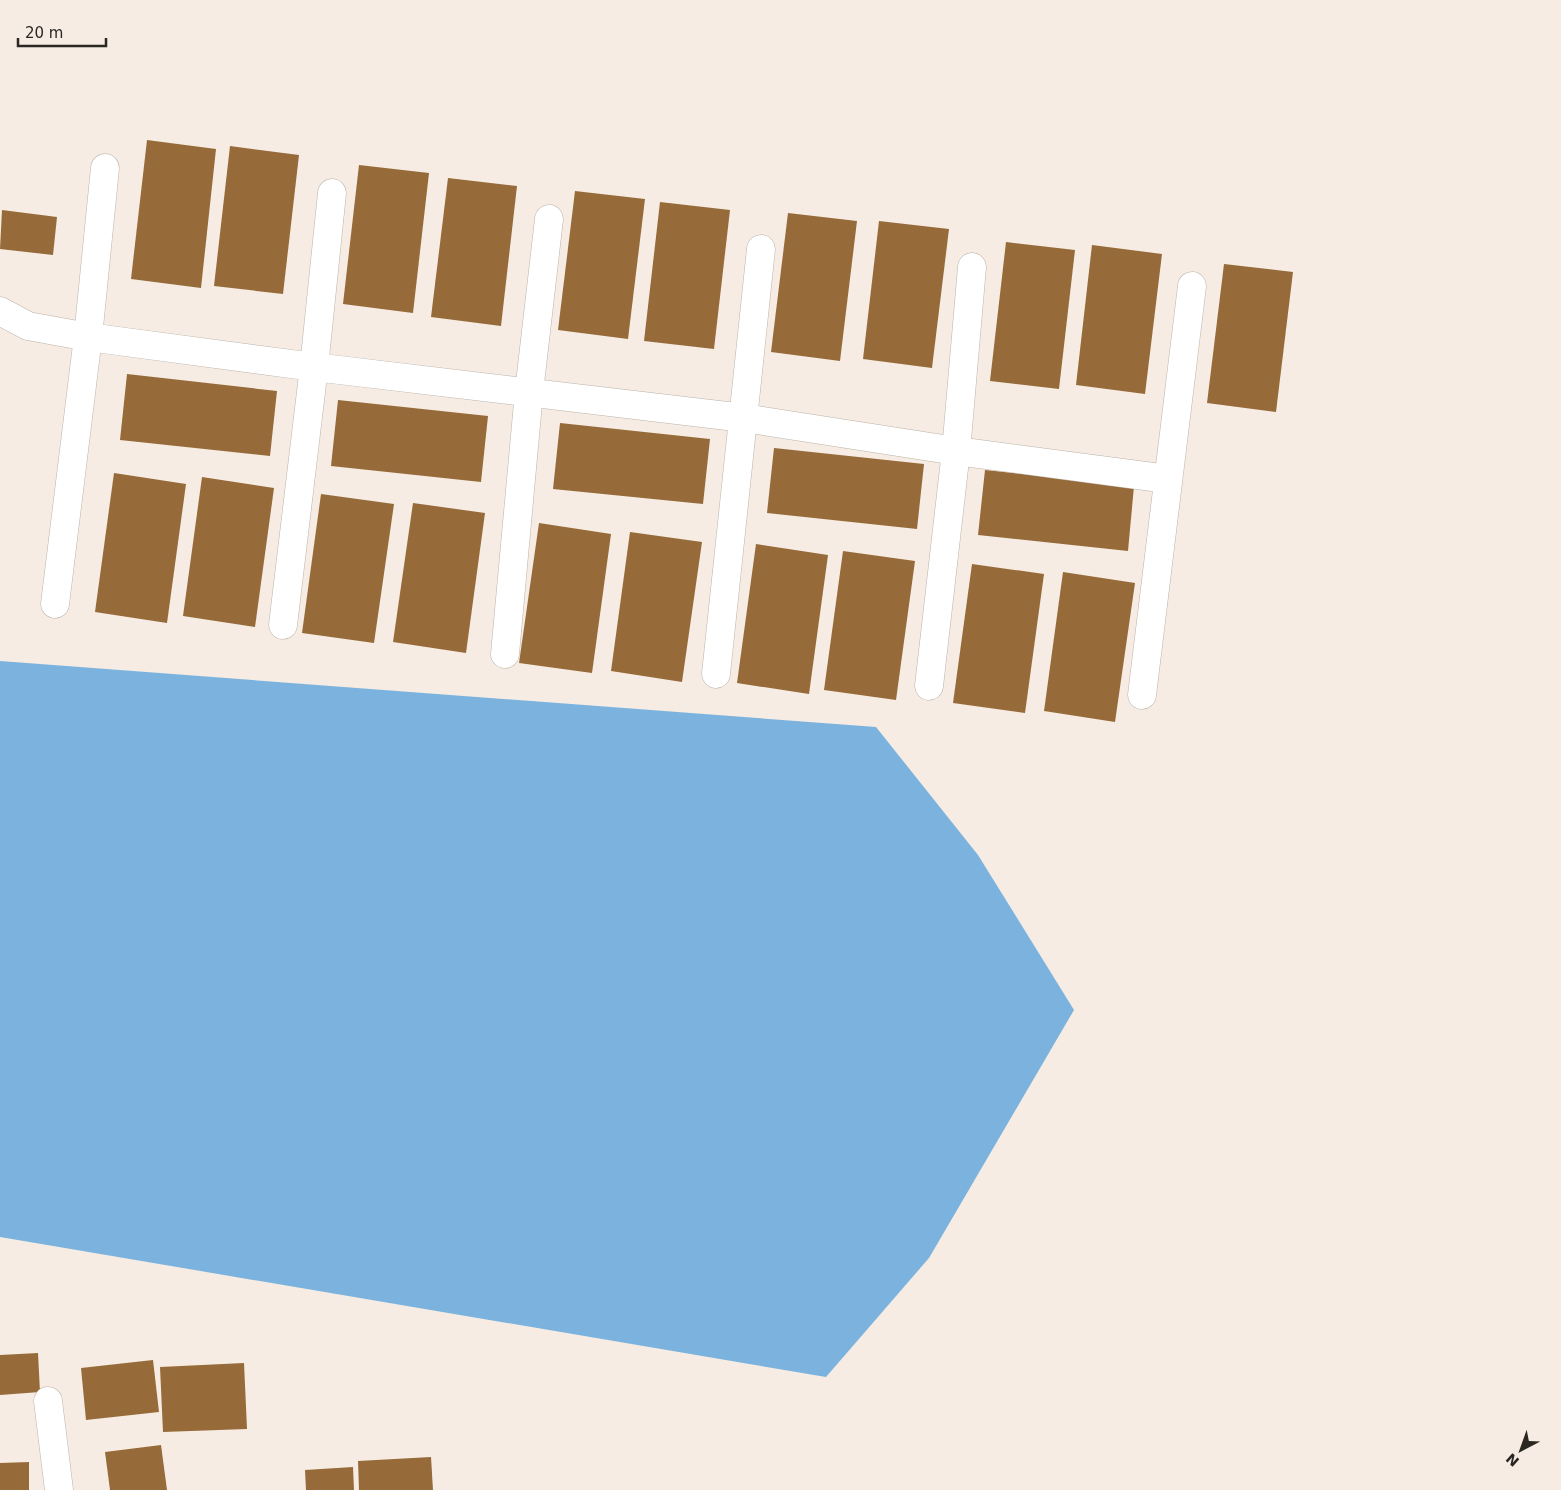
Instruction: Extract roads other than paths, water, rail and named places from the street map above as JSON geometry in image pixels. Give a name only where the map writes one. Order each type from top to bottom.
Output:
[{"type":"street","points":[[55,604],[88,337],[105,168]]},
{"type":"street","points":[[283,624],[314,367],[332,193]]},
{"type":"street","points":[[504,654],[529,392],[549,219]]},
{"type":"street","points":[[716,674],[761,249]]},
{"type":"street","points":[[928,686],[956,450],[972,267]]},
{"type":"street","points":[[1142,694],[1192,286]]},
{"type":"street","points":[[0,311],[28,326],[88,337],[314,367],[744,418],[1168,479]]},
{"type":"street","points":[[0,332],[28,326]]},
{"type":"street","points":[[48,1401],[59,1490]]},
{"type":"water","points":[[0,661],[876,727],[978,855],[1074,1010],[929,1258],[826,1377],[0,1237]]}]
